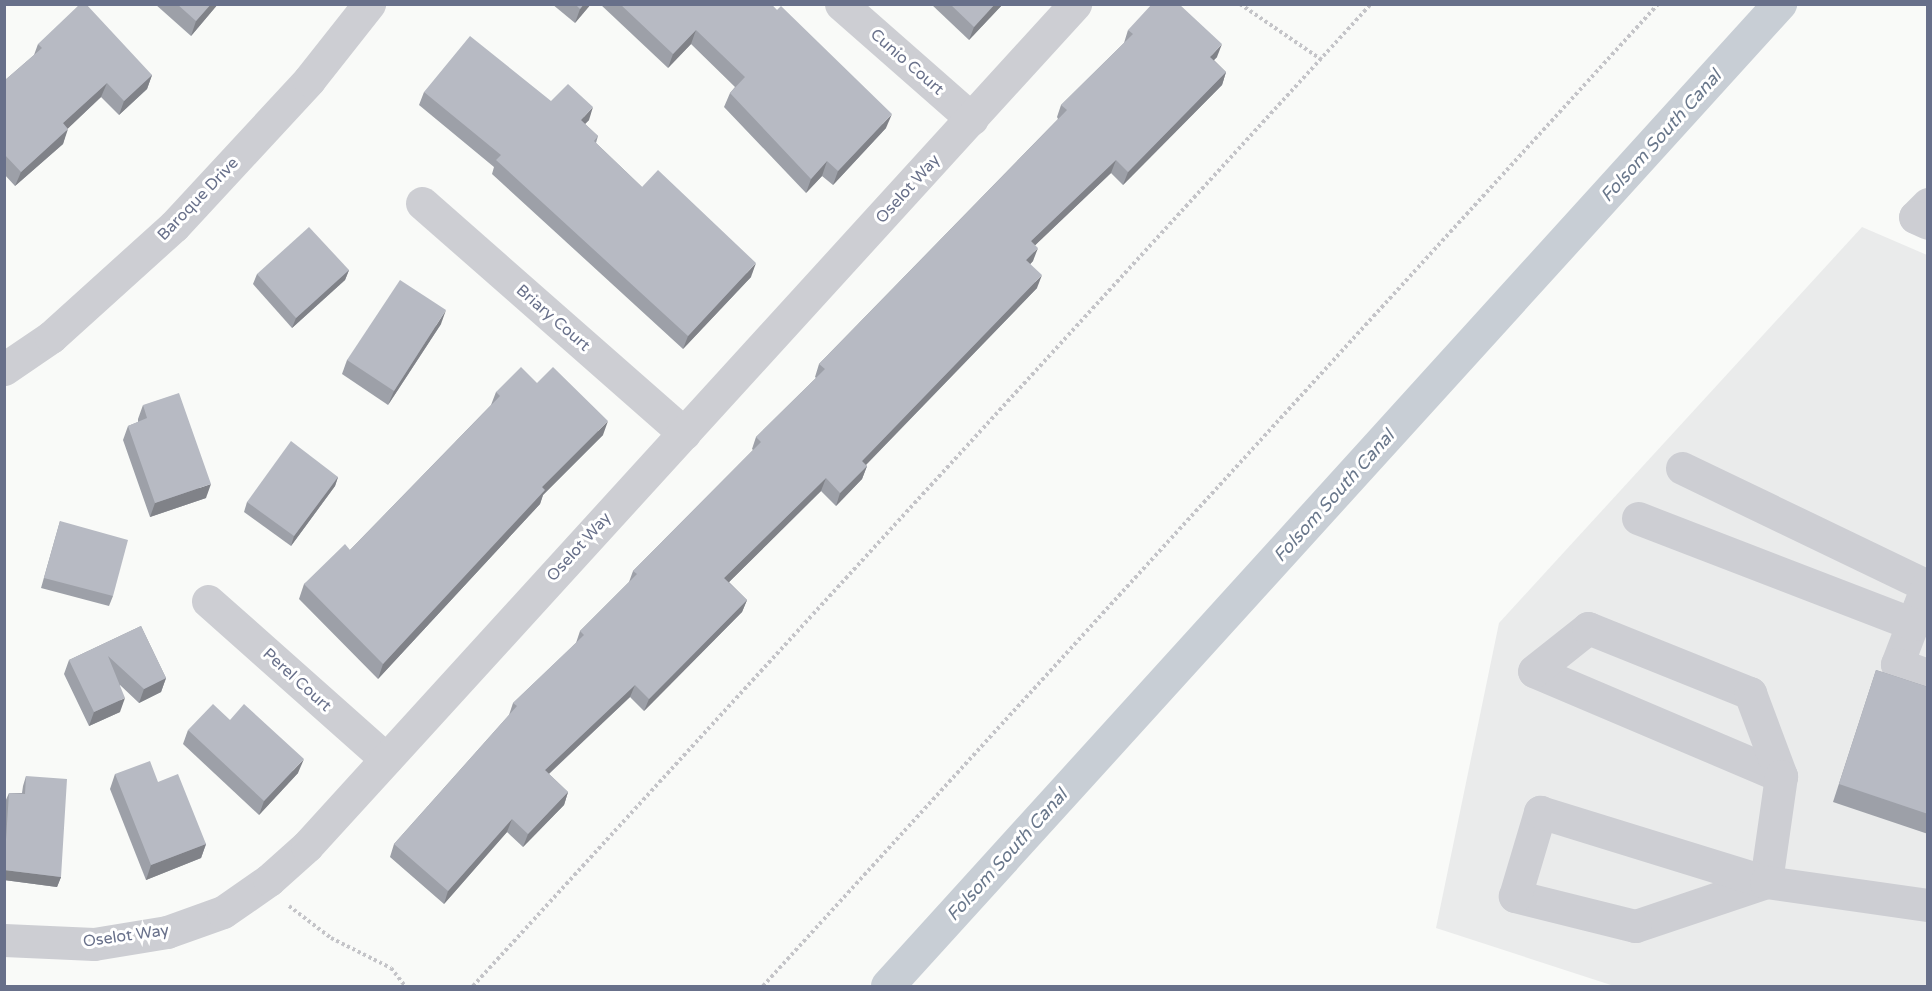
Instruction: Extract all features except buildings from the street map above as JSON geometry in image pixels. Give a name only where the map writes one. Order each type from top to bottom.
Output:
[{"type":"street","name":"Baroque Drive","points":[[4,369],[51,337],[174,226],[309,80],[369,4]]},
{"type":"street","name":"Cunio Court","points":[[841,4],[972,119]]},
{"type":"street","name":"Oselot Way","points":[[4,940],[94,944],[167,932],[223,912],[263,884],[307,846],[1075,4]]},
{"type":"street","name":"Briary Court","points":[[422,203],[684,433]]},
{"type":"street","points":[[1928,204],[1915,218],[1928,223]]},
{"type":"street","points":[[1682,468],[1928,586],[1897,664],[1928,675]]},
{"type":"street","points":[[1638,518],[1912,624]]},
{"type":"street","name":"Perel Court","points":[[208,601],[386,759]]},
{"type":"street","points":[[1766,882],[1781,776],[1750,693],[1588,628],[1534,672],[1781,776]]},
{"type":"street","points":[[1766,882],[1635,926],[1515,896],[1540,812],[1766,882],[1928,905]]},
{"type":"path","points":[[1240,4],[1323,60]]},
{"type":"path","points":[[473,987],[1323,60],[1371,4]]},
{"type":"path","points":[[763,987],[1658,4]]},
{"type":"path","points":[[263,884],[331,938],[391,968],[405,987]]},
{"type":"shaded area","points":[[1862,227],[1927,255],[1927,986],[1614,986],[1436,928],[1499,623]]},
{"type":"waterway","name":"Folsom South Canal","points":[[888,986],[1780,4]]}]
